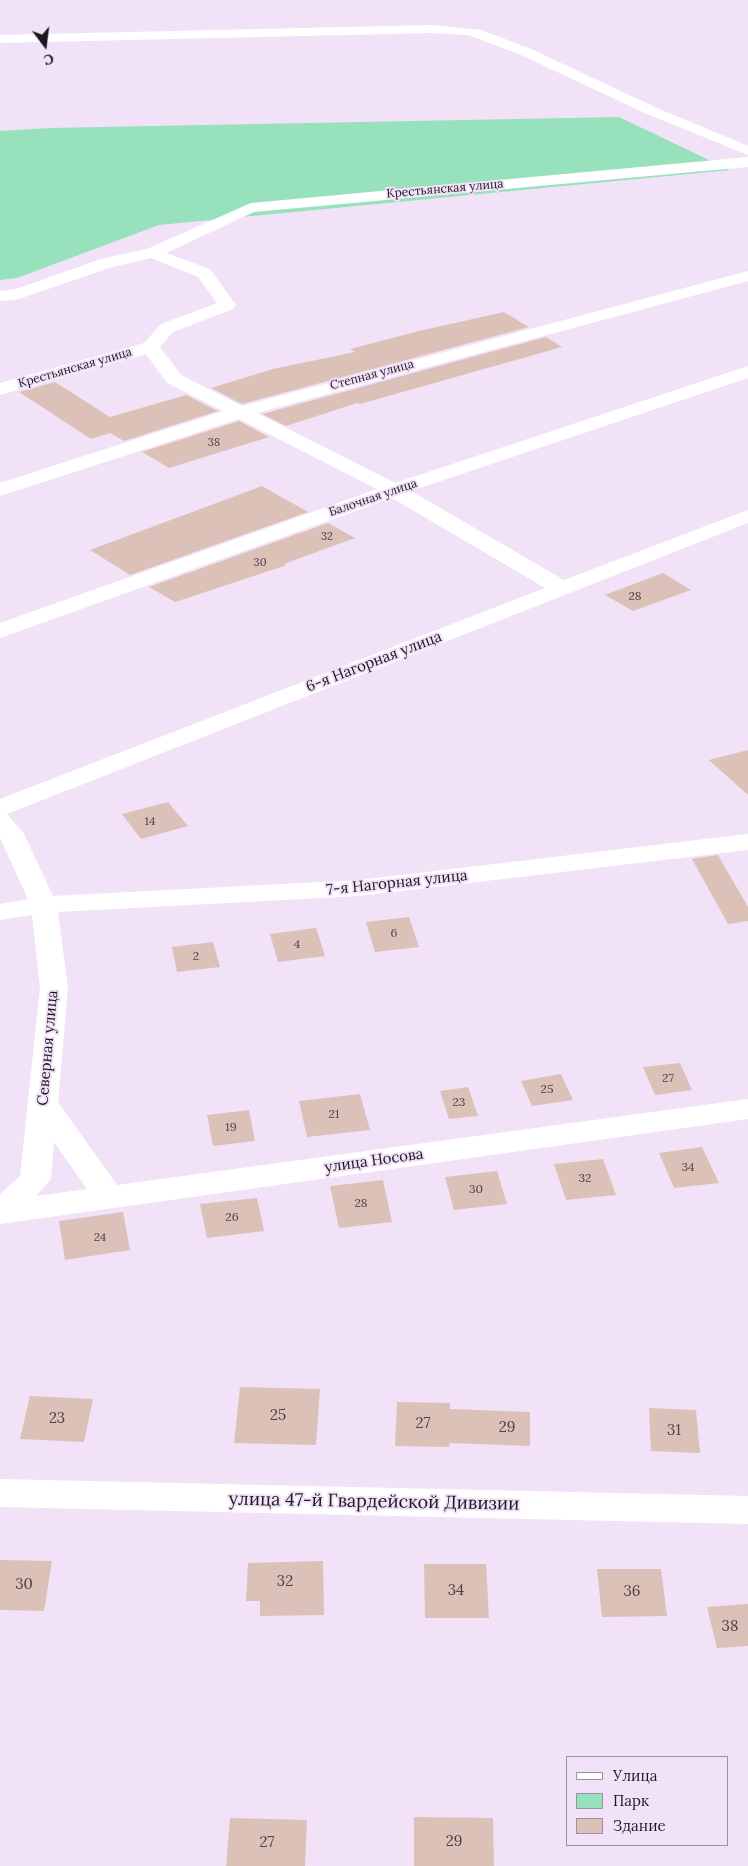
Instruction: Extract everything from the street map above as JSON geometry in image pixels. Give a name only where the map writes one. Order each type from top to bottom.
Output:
[{"type":"street","points":[[0,39],[423,29],[468,31],[481,34],[526,52],[652,110],[748,151]]},
{"type":"street","name":"Крестьянская улица","points":[[0,296],[19,294],[107,262],[152,253],[251,208],[748,162]]},
{"type":"street","points":[[152,253],[204,273],[227,305],[167,328],[150,347],[174,379],[394,490],[563,589]]},
{"type":"street","name":"Степная улица","points":[[0,490],[241,412],[324,388],[748,276]]},
{"type":"street","name":"Крестьянская улица","points":[[0,389],[150,347]]},
{"type":"street","name":"Балочная улица","points":[[0,631],[394,490],[748,372]]},
{"type":"street","name":"6-я Нагорная улица","points":[[0,808],[748,516]]},
{"type":"street","name":"Северная улица","points":[[0,820],[10,832],[44,905],[54,988],[35,1179],[0,1212]]},
{"type":"street","name":"7-я Нагорная улица","points":[[44,905],[359,888],[748,842]]},
{"type":"street","points":[[0,912],[44,905]]},
{"type":"street","points":[[43,1103],[109,1197]]},
{"type":"street","name":"улица Носова","points":[[0,1212],[748,1109]]},
{"type":"street","name":"улица 47-й Гвардейской Дивизии","points":[[0,1493],[748,1510]]},
{"type":"green space","points":[[619,117],[730,170],[159,225],[17,278],[0,280],[0,131],[49,128]]},
{"type":"building","points":[[504,312],[529,327],[242,404],[211,388],[273,369],[355,352],[350,349],[419,331]]},
{"type":"building","points":[[546,337],[562,347],[360,404],[357,403],[286,426],[262,414]]},
{"type":"building","points":[[55,382],[110,417],[186,395],[218,411],[124,441],[110,433],[91,439],[19,392]]},
{"type":"building","points":[[239,421],[269,437],[169,468],[142,452]]},
{"type":"building","points":[[262,486],[308,512],[130,575],[90,550]]},
{"type":"building","points":[[328,523],[355,538],[284,564],[287,565],[175,602],[149,587]]},
{"type":"building","points":[[663,573],[691,590],[633,611],[605,595]]},
{"type":"building","points":[[748,750],[748,795],[709,760]]},
{"type":"building","points":[[168,802],[188,826],[141,839],[122,814]]},
{"type":"building","points":[[718,855],[748,907],[748,921],[728,924],[692,859]]},
{"type":"building","points":[[409,917],[419,947],[375,952],[366,922]]},
{"type":"building","points":[[316,928],[325,956],[278,962],[270,934]]},
{"type":"building","points":[[213,942],[220,967],[177,972],[172,947]]},
{"type":"building","points":[[680,1063],[692,1090],[655,1095],[643,1067]]},
{"type":"building","points":[[561,1074],[573,1100],[532,1106],[521,1081]]},
{"type":"building","points":[[468,1087],[478,1116],[449,1119],[440,1091]]},
{"type":"building","points":[[360,1094],[370,1130],[307,1137],[299,1101]]},
{"type":"building","points":[[249,1110],[255,1141],[213,1146],[207,1115]]},
{"type":"building","points":[[702,1147],[719,1183],[674,1188],[659,1153]]},
{"type":"building","points":[[603,1159],[616,1195],[566,1200],[554,1164]]},
{"type":"building","points":[[497,1171],[507,1204],[454,1210],[445,1177]]},
{"type":"building","points":[[383,1180],[392,1222],[339,1228],[330,1186]]},
{"type":"building","points":[[257,1198],[264,1231],[207,1238],[200,1204]]},
{"type":"building","points":[[123,1212],[130,1250],[65,1260],[59,1221]]},
{"type":"building","points":[[240,1387],[320,1389],[316,1445],[234,1443]]},
{"type":"building","points":[[30,1396],[93,1399],[84,1442],[20,1439]]},
{"type":"building","points":[[397,1402],[450,1403],[450,1409],[530,1412],[530,1446],[450,1443],[449,1447],[395,1446]]},
{"type":"building","points":[[649,1408],[696,1410],[700,1453],[651,1451]]},
{"type":"building","points":[[0,1560],[52,1561],[44,1611],[0,1610]]},
{"type":"building","points":[[323,1561],[324,1615],[260,1616],[260,1601],[246,1601],[248,1563]]},
{"type":"building","points":[[424,1564],[486,1564],[489,1618],[425,1618]]},
{"type":"building","points":[[597,1569],[661,1569],[667,1616],[602,1617]]},
{"type":"building","points":[[748,1604],[748,1646],[717,1648],[707,1607]]},
{"type":"building","points":[[414,1817],[493,1818],[494,1866],[414,1866]]},
{"type":"building","points":[[230,1818],[307,1820],[305,1866],[226,1866]]}]
